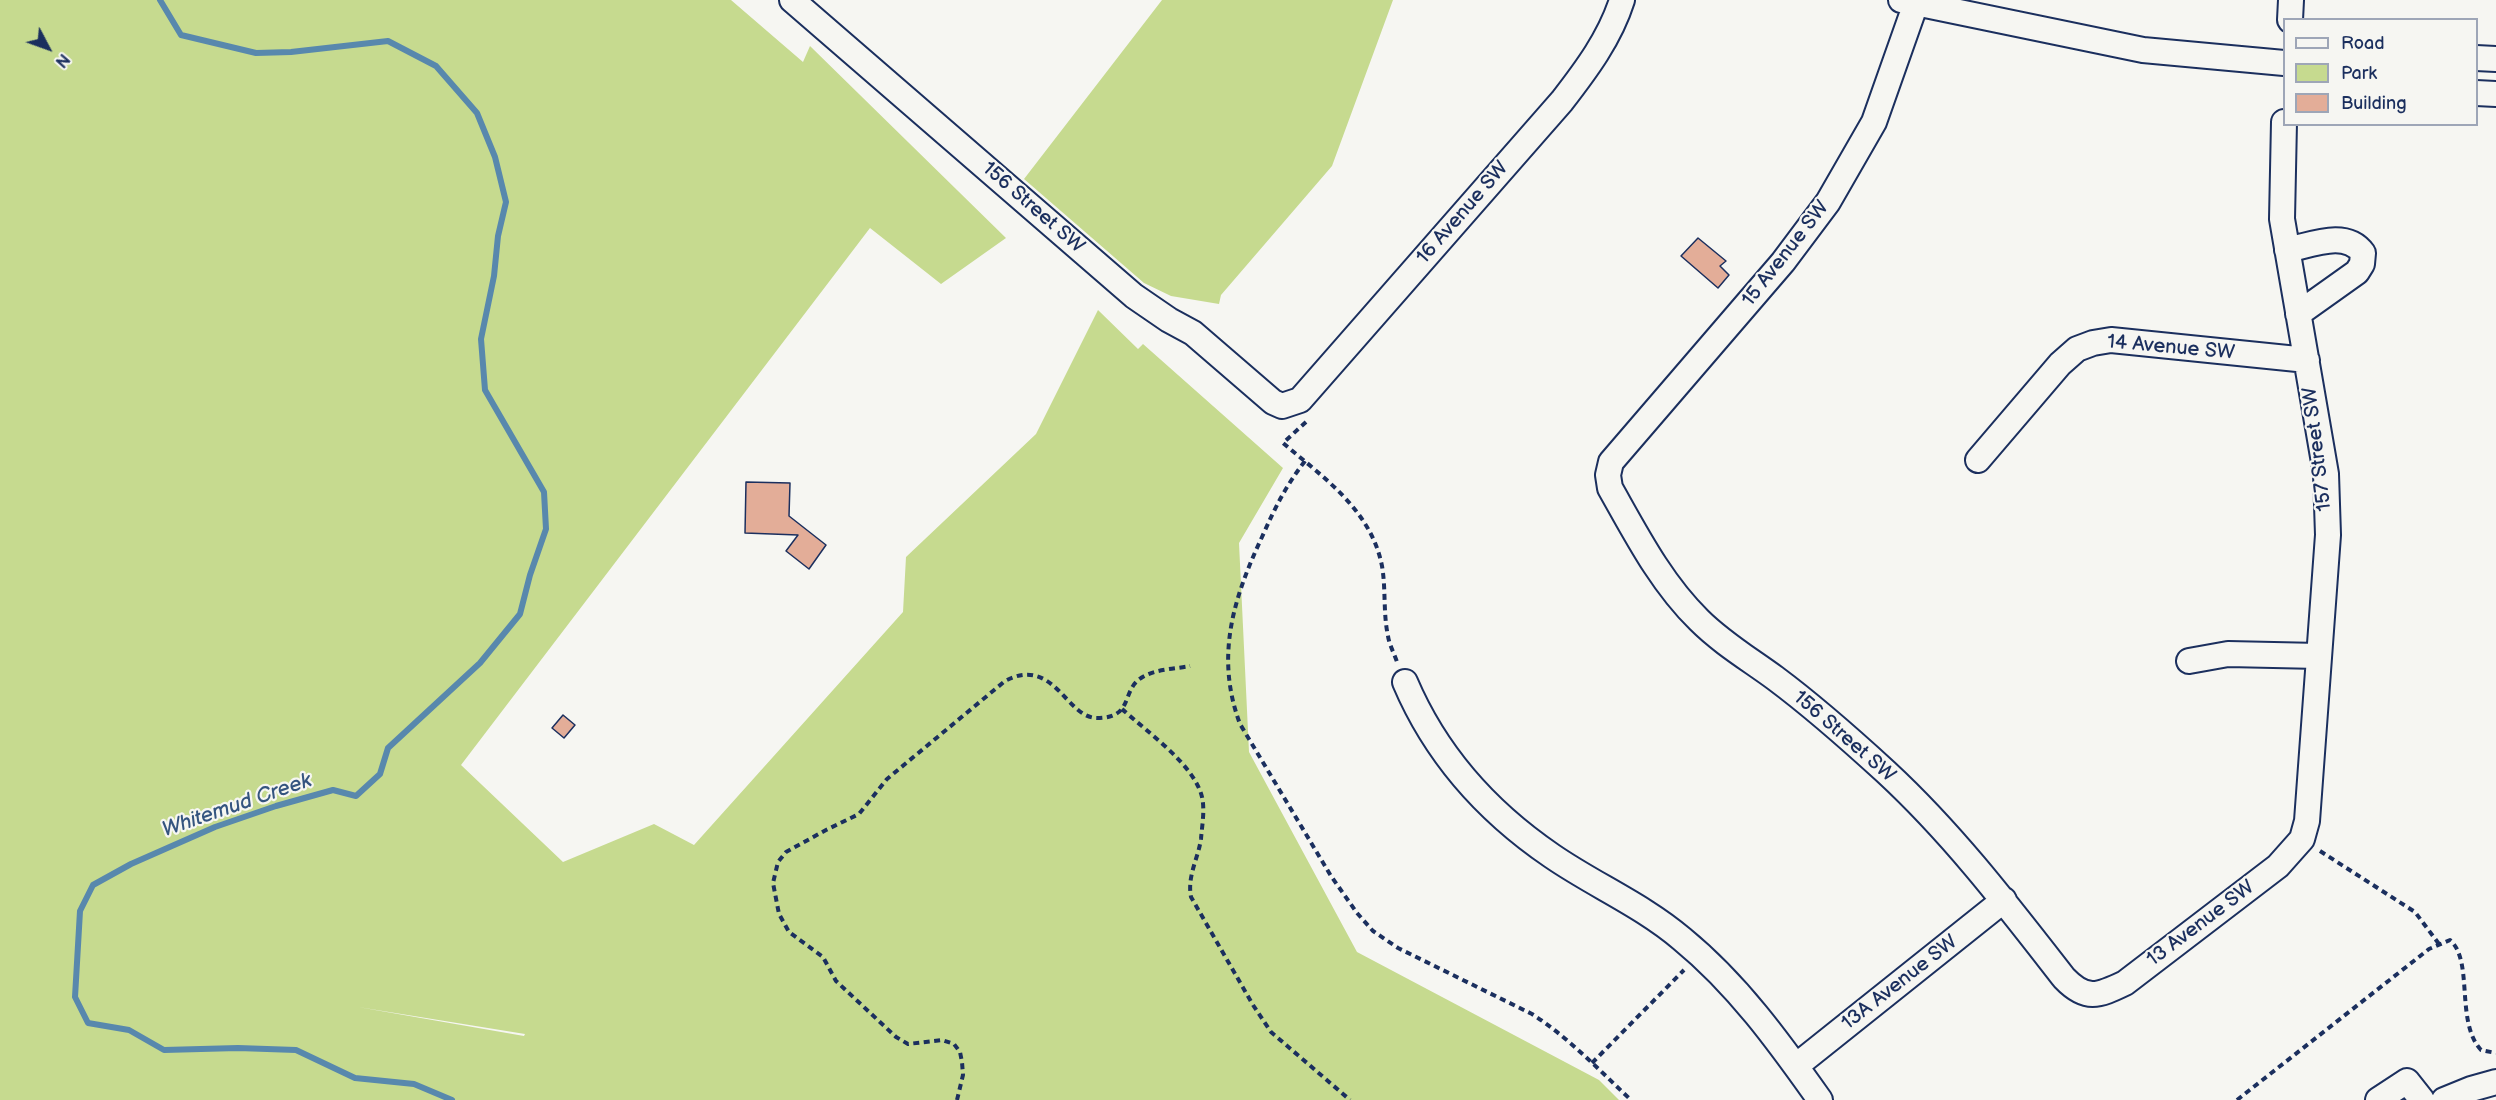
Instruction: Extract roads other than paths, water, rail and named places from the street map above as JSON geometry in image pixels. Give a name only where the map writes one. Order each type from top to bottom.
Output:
[{"type":"street","name":"156 Street SW","points":[[792,0],[1134,296],[1193,333],[1273,402],[1282,406]]},
{"type":"street","name":"16 Avenue SW","points":[[1282,406],[1300,400],[1562,101],[1592,62],[1606,38],[1622,0]]},
{"type":"street","points":[[2290,18],[2291,0]]},
{"type":"street","points":[[1909,1],[2143,50],[2283,63]]},
{"type":"street","name":"15 Avenue SW","points":[[1608,475],[1611,462],[1783,262],[1828,202],[1874,122],[1909,1]]},
{"type":"street","points":[[2478,57],[2496,59]]},
{"type":"street","points":[[2478,93],[2496,94]]},
{"type":"street","name":"157 Street SW","points":[[2284,126],[2282,219],[2326,474],[2328,535],[2310,807],[2302,839]]},
{"type":"street","points":[[2287,250],[2338,239],[2358,246],[2363,253],[2362,264],[2357,272],[2298,315]]},
{"type":"street","name":"14 Avenue SW","points":[[1978,460],[2060,364],[2077,349],[2093,343],[2111,340],[2307,360]]},
{"type":"street","name":"156 Street SW","points":[[1608,475],[1611,488],[1670,588],[1699,621],[1828,720],[1887,774],[1934,819],[2004,900],[2064,978],[2076,991],[2091,995]]},
{"type":"street","points":[[2189,662],[2228,654],[2319,656]]},
{"type":"street","points":[[1405,682],[1432,737],[1450,763],[1485,801],[1552,856],[1654,918],[1699,954],[1748,1005],[1820,1100]]},
{"type":"street","name":"13 Avenue SW","points":[[2091,995],[2109,991],[2125,983],[2278,866],[2302,839]]},
{"type":"street","name":"13A Avenue SW","points":[[1796,1066],[2004,900]]},
{"type":"street","points":[[2378,1100],[2407,1082],[2422,1100]]},
{"type":"street","points":[[2444,1100],[2496,1082]]},
{"type":"waterway","name":"Whitemud Creek","points":[[160,0],[181,35],[256,53],[291,52],[388,41],[436,66],[477,113],[495,157],[506,202],[481,339],[485,390],[544,492],[546,529],[530,575],[520,614],[480,663],[388,748],[380,774],[356,796],[333,790],[276,806],[215,827],[131,864],[93,885],[80,911],[75,997],[88,1023],[129,1030],[164,1050],[238,1048],[296,1050],[355,1078],[414,1084],[452,1100]]}]
